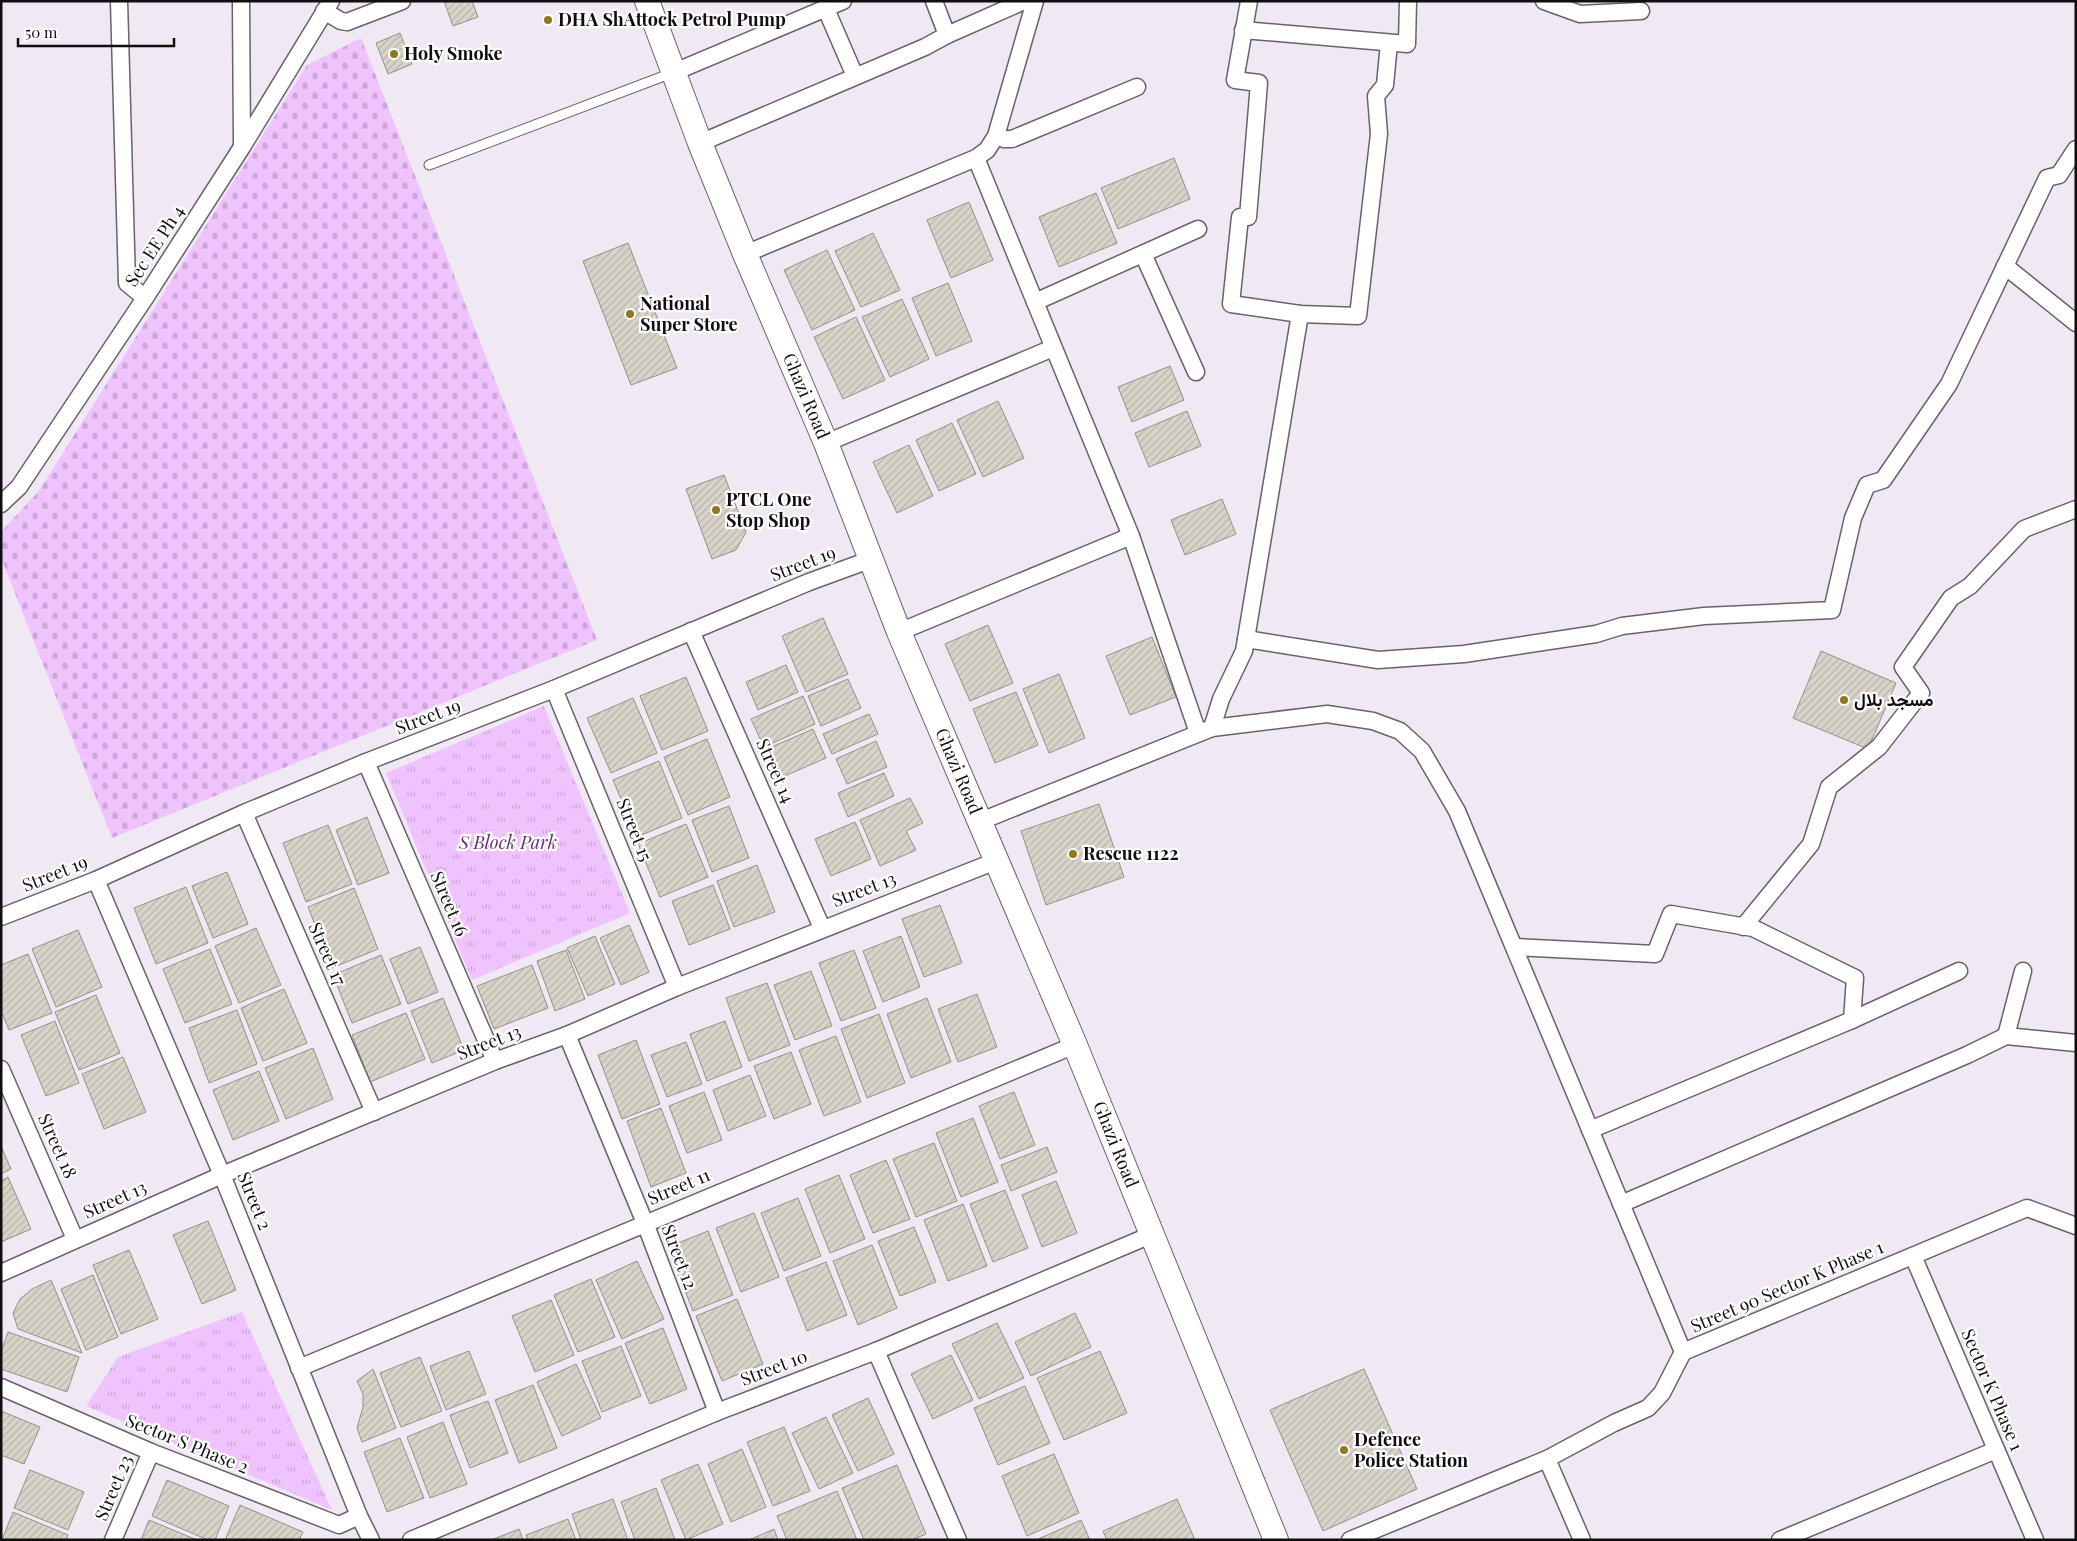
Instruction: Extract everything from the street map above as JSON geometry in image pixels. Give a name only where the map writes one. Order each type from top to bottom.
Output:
[{"type":"main road","name":"Ghazi Road","points":[[647,1],[672,73],[745,254],[826,444],[900,632],[1075,1045],[1276,1540]]},
{"type":"street","points":[[119,1],[127,283],[145,298]]},
{"type":"street","points":[[241,1],[242,146]]},
{"type":"street","points":[[328,6],[341,21],[347,22],[402,1]]},
{"type":"street","points":[[672,73],[843,1]]},
{"type":"street","points":[[934,1],[947,35]]},
{"type":"street","points":[[700,143],[925,47],[947,35],[1024,1]]},
{"type":"street","points":[[745,254],[976,158],[986,150],[996,136],[1035,1]]},
{"type":"street","points":[[1249,1],[1235,80],[1258,83],[1248,217],[1240,217],[1231,304],[1300,314],[1358,316],[1379,134],[1376,96],[1385,85],[1389,43]]},
{"type":"street","points":[[1243,30],[1407,44],[1408,1]]},
{"type":"street","points":[[1544,1],[1580,14],[1641,11]]},
{"type":"street","name":"Sec EE Ph 4","points":[[1,504],[19,487],[145,298],[328,6]]},
{"type":"street","points":[[826,8],[854,76]]},
{"type":"street","points":[[996,136],[1012,139],[1136,87]]},
{"type":"street","points":[[1246,639],[1378,660],[1464,654],[1596,634],[1622,626],[1704,616],[1832,610],[1853,518],[1867,485],[1883,480],[1949,384],[2046,178],[2059,175],[2076,149]]},
{"type":"street","points":[[976,158],[1131,536],[1205,730]]},
{"type":"street","points":[[1035,302],[1198,229]]},
{"type":"street","points":[[1143,254],[1196,372]]},
{"type":"street","points":[[2005,266],[2076,323]]},
{"type":"street","points":[[1205,730],[1244,652],[1300,314]]},
{"type":"street","points":[[826,444],[1053,348]]},
{"type":"street","points":[[1742,927],[1810,844],[1829,787],[1878,746],[1921,692],[1903,667],[1951,598],[1970,586],[2024,529],[2076,509]]},
{"type":"street","points":[[900,632],[1131,536]]},
{"type":"street","name":"Street 19","points":[[1,917],[96,880],[244,813],[366,762],[554,689],[809,582],[872,559]]},
{"type":"street","name":"Street 14","points":[[691,631],[822,928]]},
{"type":"street","name":"Street 15","points":[[554,689],[676,987]]},
{"type":"street","points":[[980,821],[1205,730],[1327,714],[1373,721],[1400,731],[1422,751],[1457,811],[1683,1352]]},
{"type":"street","name":"Street 16","points":[[366,762],[495,1061]]},
{"type":"street","name":"Street 17","points":[[244,813],[374,1112]]},
{"type":"street","name":"Street 13","points":[[1,1272],[222,1175],[495,1061],[567,1035],[676,987],[996,861]]},
{"type":"street","name":"Street 2","points":[[96,880],[222,1175],[359,1516],[371,1540]]},
{"type":"street","points":[[1514,947],[1655,954],[1670,914],[1753,928],[1855,978],[1852,1020]]},
{"type":"street","points":[[1590,1130],[1852,1020],[1960,971]]},
{"type":"street","points":[[2006,1036],[2023,971]]},
{"type":"street","name":"Street 12","points":[[567,1035],[645,1223],[717,1412]]},
{"type":"street","points":[[1621,1204],[1968,1055],[2006,1036],[2076,1043]]},
{"type":"street","name":"Street 11","points":[[299,1368],[1075,1045]]},
{"type":"street","name":"Street 18","points":[[1,1068],[75,1239]]},
{"type":"street","name":"Street 90 Sector K Phase 1","points":[[1350,1540],[1547,1458],[1614,1423],[1648,1408],[1662,1393],[1683,1352],[2027,1208],[2076,1226]]},
{"type":"street","name":"Street 10","points":[[411,1540],[717,1412],[876,1351],[1151,1235]]},
{"type":"street","name":"Sector K Phase 1","points":[[1913,1256],[2035,1540]]},
{"type":"street","points":[[876,1351],[958,1540]]},
{"type":"street","name":"Sector S Phase 2","points":[[1,1387],[336,1532],[359,1516]]},
{"type":"street","points":[[1780,1540],[1996,1450]]},
{"type":"street","name":"Street 23","points":[[113,1540],[151,1452]]},
{"type":"street","points":[[1547,1458],[1582,1540]]},
{"type":"lane","points":[[429,165],[672,73]]},
{"type":"green space","points":[[361,38],[597,640],[112,838],[1,558],[1,532],[39,491],[307,65]]},
{"type":"green space","name":"S Block Park","points":[[544,706],[630,913],[472,980],[386,773]]},
{"type":"green space","points":[[242,1312],[332,1510],[86,1406],[118,1357]]},
{"type":"building","points":[[444,1],[472,1],[478,17],[453,26]]},
{"type":"building","name":"Holy Smoke","points":[[400,33],[412,64],[388,74],[376,43]]},
{"type":"building","points":[[1174,158],[1190,199],[1118,229],[1101,188]]},
{"type":"building","points":[[1096,193],[1117,243],[1059,267],[1039,217]]},
{"type":"building","points":[[969,202],[993,260],[951,278],[927,220]]},
{"type":"building","points":[[873,233],[900,290],[861,307],[835,251]]},
{"type":"building","name":"National Super Store","points":[[628,243],[677,368],[631,385],[583,261]]},
{"type":"building","points":[[827,250],[855,310],[812,330],[784,270]]},
{"type":"building","points":[[948,283],[972,341],[936,356],[912,298]]},
{"type":"building","points":[[902,299],[929,359],[890,377],[862,317]]},
{"type":"building","points":[[856,317],[885,380],[843,399],[814,337]]},
{"type":"building","points":[[1170,366],[1184,400],[1132,422],[1118,387]]},
{"type":"building","points":[[998,401],[1024,458],[983,477],[957,420]]},
{"type":"building","points":[[1187,411],[1201,446],[1149,467],[1135,433]]},
{"type":"building","points":[[952,423],[976,474],[939,491],[916,440]]},
{"type":"building","points":[[909,445],[933,496],[897,513],[873,462]]},
{"type":"building","name":"PTCL One Stop Shop","points":[[724,475],[746,532],[736,550],[712,559],[686,489]]},
{"type":"building","points":[[1222,499],[1236,534],[1185,555],[1171,520]]},
{"type":"building","points":[[823,618],[848,674],[806,692],[782,636]]},
{"type":"building","points":[[988,625],[1013,683],[970,701],[945,644]]},
{"type":"building","points":[[1152,637],[1176,697],[1130,715],[1106,656]]},
{"type":"building","name":"مسجد بلال","points":[[1821,651],[1896,683],[1868,749],[1793,718]]},
{"type":"building","points":[[786,665],[798,692],[758,710],[746,682]]},
{"type":"building","points":[[1059,674],[1085,738],[1049,753],[1023,689]]},
{"type":"building","points":[[686,677],[708,731],[662,750],[640,696]]},
{"type":"building","points":[[848,679],[861,708],[821,726],[808,696]]},
{"type":"building","points":[[1016,692],[1038,745],[995,763],[973,709]]},
{"type":"building","points":[[803,696],[815,724],[764,747],[751,719]]},
{"type":"building","points":[[633,698],[657,753],[611,773],[587,718]]},
{"type":"building","points":[[869,714],[878,734],[832,754],[823,734]]},
{"type":"building","points":[[813,729],[826,758],[780,778],[767,749]]},
{"type":"building","points":[[707,739],[730,797],[688,815],[664,757]]},
{"type":"building","points":[[876,741],[887,767],[847,784],[836,759]]},
{"type":"building","points":[[659,761],[682,818],[637,837],[613,780]]},
{"type":"building","points":[[884,773],[894,796],[848,817],[838,793]]},
{"type":"building","points":[[910,798],[923,823],[906,831],[916,850],[880,866],[860,820]]},
{"type":"building","name":"Rescue 1122","points":[[1099,804],[1124,877],[1046,905],[1021,831]]},
{"type":"building","points":[[729,806],[749,858],[712,872],[692,820]]},
{"type":"building","points":[[367,817],[389,873],[358,885],[336,830]]},
{"type":"building","points":[[855,822],[871,859],[831,876],[815,839]]},
{"type":"building","points":[[686,824],[708,877],[660,897],[638,844]]},
{"type":"building","points":[[328,825],[352,884],[306,902],[283,843]]},
{"type":"building","points":[[757,865],[775,912],[734,927],[717,881]]},
{"type":"building","points":[[227,872],[248,924],[213,938],[192,886]]},
{"type":"building","points":[[713,885],[730,929],[689,945],[672,901]]},
{"type":"building","points":[[186,887],[208,943],[156,964],[134,908]]},
{"type":"building","points":[[354,888],[378,949],[332,968],[308,907]]},
{"type":"building","points":[[940,905],[962,963],[924,977],[902,919]]},
{"type":"building","points":[[629,925],[649,972],[621,985],[600,938]]},
{"type":"building","points":[[256,928],[281,985],[239,1003],[215,946]]},
{"type":"building","points":[[78,930],[102,987],[56,1007],[32,949]]},
{"type":"building","points":[[595,936],[615,984],[588,996],[567,948]]},
{"type":"building","points":[[901,936],[920,987],[883,1002],[863,951]]},
{"type":"building","points":[[420,947],[438,992],[408,1004],[390,959]]},
{"type":"building","points":[[210,949],[232,1004],[185,1023],[163,969]]},
{"type":"building","points":[[566,950],[585,999],[555,1011],[537,961]]},
{"type":"building","points":[[854,950],[876,1008],[841,1021],[819,963]]},
{"type":"building","points":[[28,954],[52,1013],[9,1030],[1,1011],[1,965]]},
{"type":"building","points":[[381,955],[401,1004],[352,1023],[333,975]]},
{"type":"building","points":[[532,965],[548,1008],[494,1029],[477,986]]},
{"type":"building","points":[[811,971],[832,1026],[795,1040],[774,985]]},
{"type":"building","points":[[767,983],[790,1045],[749,1061],[726,998]]},
{"type":"building","points":[[284,989],[307,1043],[263,1061],[241,1008]]},
{"type":"building","points":[[977,994],[997,1047],[958,1062],[938,1009]]},
{"type":"building","points":[[96,995],[120,1053],[79,1070],[55,1012]]},
{"type":"building","points":[[443,998],[464,1050],[432,1063],[411,1011]]},
{"type":"building","points":[[927,998],[951,1062],[911,1078],[887,1014]]},
{"type":"building","points":[[237,1010],[257,1064],[209,1083],[189,1028]]},
{"type":"building","points":[[406,1013],[425,1059],[370,1082],[352,1035]]},
{"type":"building","points":[[879,1014],[905,1083],[867,1098],[841,1029]]},
{"type":"building","points":[[55,1021],[79,1083],[46,1096],[21,1035]]},
{"type":"building","points":[[725,1021],[742,1067],[707,1081],[690,1034]]},
{"type":"building","points":[[836,1036],[861,1102],[824,1116],[799,1050]]},
{"type":"building","points":[[636,1040],[660,1104],[622,1119],[598,1055]]},
{"type":"building","points":[[686,1042],[702,1084],[667,1097],[651,1055]]},
{"type":"building","points":[[313,1048],[333,1099],[286,1119],[265,1068]]},
{"type":"building","points":[[791,1052],[811,1104],[774,1119],[754,1066]]},
{"type":"building","points":[[123,1057],[146,1112],[104,1129],[82,1074]]},
{"type":"building","points":[[259,1071],[279,1121],[233,1140],[213,1090]]},
{"type":"building","points":[[750,1075],[766,1116],[728,1131],[713,1090]]},
{"type":"building","points":[[704,1092],[722,1140],[687,1153],[669,1106]]},
{"type":"building","points":[[1014,1092],[1035,1145],[1000,1159],[979,1106]]},
{"type":"building","points":[[661,1108],[686,1173],[651,1187],[627,1121]]},
{"type":"building","points":[[973,1118],[998,1182],[961,1197],[936,1133]]},
{"type":"building","points":[[934,1143],[957,1201],[916,1217],[893,1159]]},
{"type":"building","points":[[1,1146],[11,1169],[1,1174]]},
{"type":"building","points":[[1047,1147],[1057,1172],[1011,1191],[1001,1165]]},
{"type":"building","points":[[886,1160],[910,1219],[873,1233],[850,1175]]},
{"type":"building","points":[[839,1175],[865,1239],[830,1253],[805,1189]]},
{"type":"building","points":[[8,1177],[31,1229],[1,1242],[1,1181]]},
{"type":"building","points":[[1056,1181],[1077,1233],[1042,1247],[1022,1195]]},
{"type":"building","points":[[1005,1190],[1028,1248],[993,1262],[970,1204]]},
{"type":"building","points":[[798,1198],[821,1256],[784,1271],[761,1213]]},
{"type":"building","points":[[963,1204],[987,1266],[948,1281],[924,1220]]},
{"type":"building","points":[[754,1213],[779,1277],[741,1292],[716,1228]]},
{"type":"building","points":[[208,1221],[236,1290],[202,1304],[173,1235]]},
{"type":"building","points":[[914,1227],[936,1282],[900,1296],[878,1241]]},
{"type":"building","points":[[708,1231],[733,1295],[693,1311],[668,1247]]},
{"type":"building","points":[[872,1245],[897,1308],[858,1325],[833,1261]]},
{"type":"building","points":[[129,1250],[158,1319],[121,1334],[93,1265]]},
{"type":"building","points":[[637,1261],[664,1319],[622,1339],[596,1280]]},
{"type":"building","points":[[826,1262],[847,1315],[807,1331],[786,1278]]},
{"type":"building","points":[[93,1275],[118,1337],[86,1350],[61,1289]]},
{"type":"building","points":[[591,1279],[615,1337],[578,1352],[554,1295]]},
{"type":"building","points":[[51,1280],[82,1353],[18,1329],[13,1313],[20,1299],[32,1289]]},
{"type":"building","points":[[737,1299],[763,1364],[722,1381],[696,1316]]},
{"type":"building","points":[[551,1300],[574,1355],[535,1372],[512,1316]]},
{"type":"building","points":[[1075,1313],[1091,1347],[1031,1376],[1015,1342]]},
{"type":"building","points":[[997,1323],[1024,1378],[979,1399],[952,1344]]},
{"type":"building","points":[[663,1328],[687,1389],[650,1404],[625,1343]]},
{"type":"building","points":[[8,1332],[79,1357],[67,1392],[1,1369],[1,1352]]},
{"type":"building","points":[[621,1346],[641,1396],[602,1412],[582,1361]]},
{"type":"building","points":[[469,1351],[486,1394],[446,1410],[430,1366]]},
{"type":"building","points":[[1100,1351],[1127,1413],[1064,1440],[1037,1378]]},
{"type":"building","points":[[951,1355],[973,1400],[933,1419],[911,1374]]},
{"type":"building","points":[[420,1357],[442,1411],[401,1427],[380,1373]]},
{"type":"building","points":[[576,1364],[601,1418],[562,1436],[537,1382]]},
{"type":"building","points":[[373,1369],[396,1428],[362,1442],[357,1428],[363,1407],[363,1394],[357,1381]]},
{"type":"building","name":"Defence Police Station","points":[[1364,1369],[1417,1489],[1323,1531],[1270,1410]]},
{"type":"building","points":[[533,1385],[557,1448],[519,1463],[495,1400]]},
{"type":"building","points":[[1025,1386],[1050,1443],[998,1465],[974,1408]]},
{"type":"building","points":[[868,1398],[894,1454],[858,1471],[832,1415]]},
{"type":"building","points":[[488,1401],[508,1453],[470,1468],[450,1415]]},
{"type":"building","points":[[1,1411],[40,1427],[24,1464],[1,1455]]},
{"type":"building","points":[[826,1417],[853,1473],[819,1489],[792,1433]]},
{"type":"building","points":[[443,1422],[467,1484],[430,1498],[407,1437]]},
{"type":"building","points":[[784,1427],[810,1491],[773,1506],[747,1442]]},
{"type":"building","points":[[400,1438],[424,1498],[387,1512],[364,1452]]},
{"type":"building","points":[[742,1449],[766,1507],[731,1522],[708,1464]]},
{"type":"building","points":[[1054,1454],[1079,1513],[1027,1536],[1002,1476]]},
{"type":"building","points":[[698,1464],[723,1524],[686,1540],[661,1480]]},
{"type":"building","points":[[897,1465],[926,1534],[912,1540],[864,1540],[842,1488]]},
{"type":"building","points":[[30,1470],[84,1492],[68,1530],[14,1508]]},
{"type":"building","points":[[167,1480],[229,1506],[215,1540],[208,1540],[152,1516]]},
{"type":"building","points":[[656,1488],[675,1540],[635,1540],[621,1502]]},
{"type":"building","points":[[837,1491],[857,1540],[787,1540],[777,1516]]},
{"type":"building","points":[[613,1499],[628,1540],[581,1540],[572,1514]]},
{"type":"building","points":[[1177,1499],[1195,1540],[1107,1540],[1103,1531]]},
{"type":"building","points":[[240,1505],[303,1532],[299,1540],[225,1540]]},
{"type":"building","points":[[13,1512],[68,1535],[66,1540],[2,1540]]},
{"type":"building","points":[[568,1519],[576,1540],[528,1540],[526,1535]]},
{"type":"building","points":[[149,1520],[197,1540],[141,1540]]},
{"type":"building","points":[[1081,1520],[1090,1540],[1036,1540]]},
{"type":"building","points":[[519,1529],[523,1540],[491,1540]]},
{"type":"building","points":[[774,1529],[778,1540],[749,1540]]},
{"type":"place","name":"DHA ShAttock Petrol Pump","points":[[548,20]]},
{"type":"place","name":"Holy Smoke","points":[[394,54]]},
{"type":"place","name":"National Super Store","points":[[630,314]]},
{"type":"place","name":"PTCL One Stop Shop","points":[[716,510]]},
{"type":"place","name":"مسجد بلال","points":[[1844,700]]},
{"type":"place","name":"Rescue 1122","points":[[1073,854]]},
{"type":"place","name":"Defence Police Station","points":[[1344,1450]]}]
